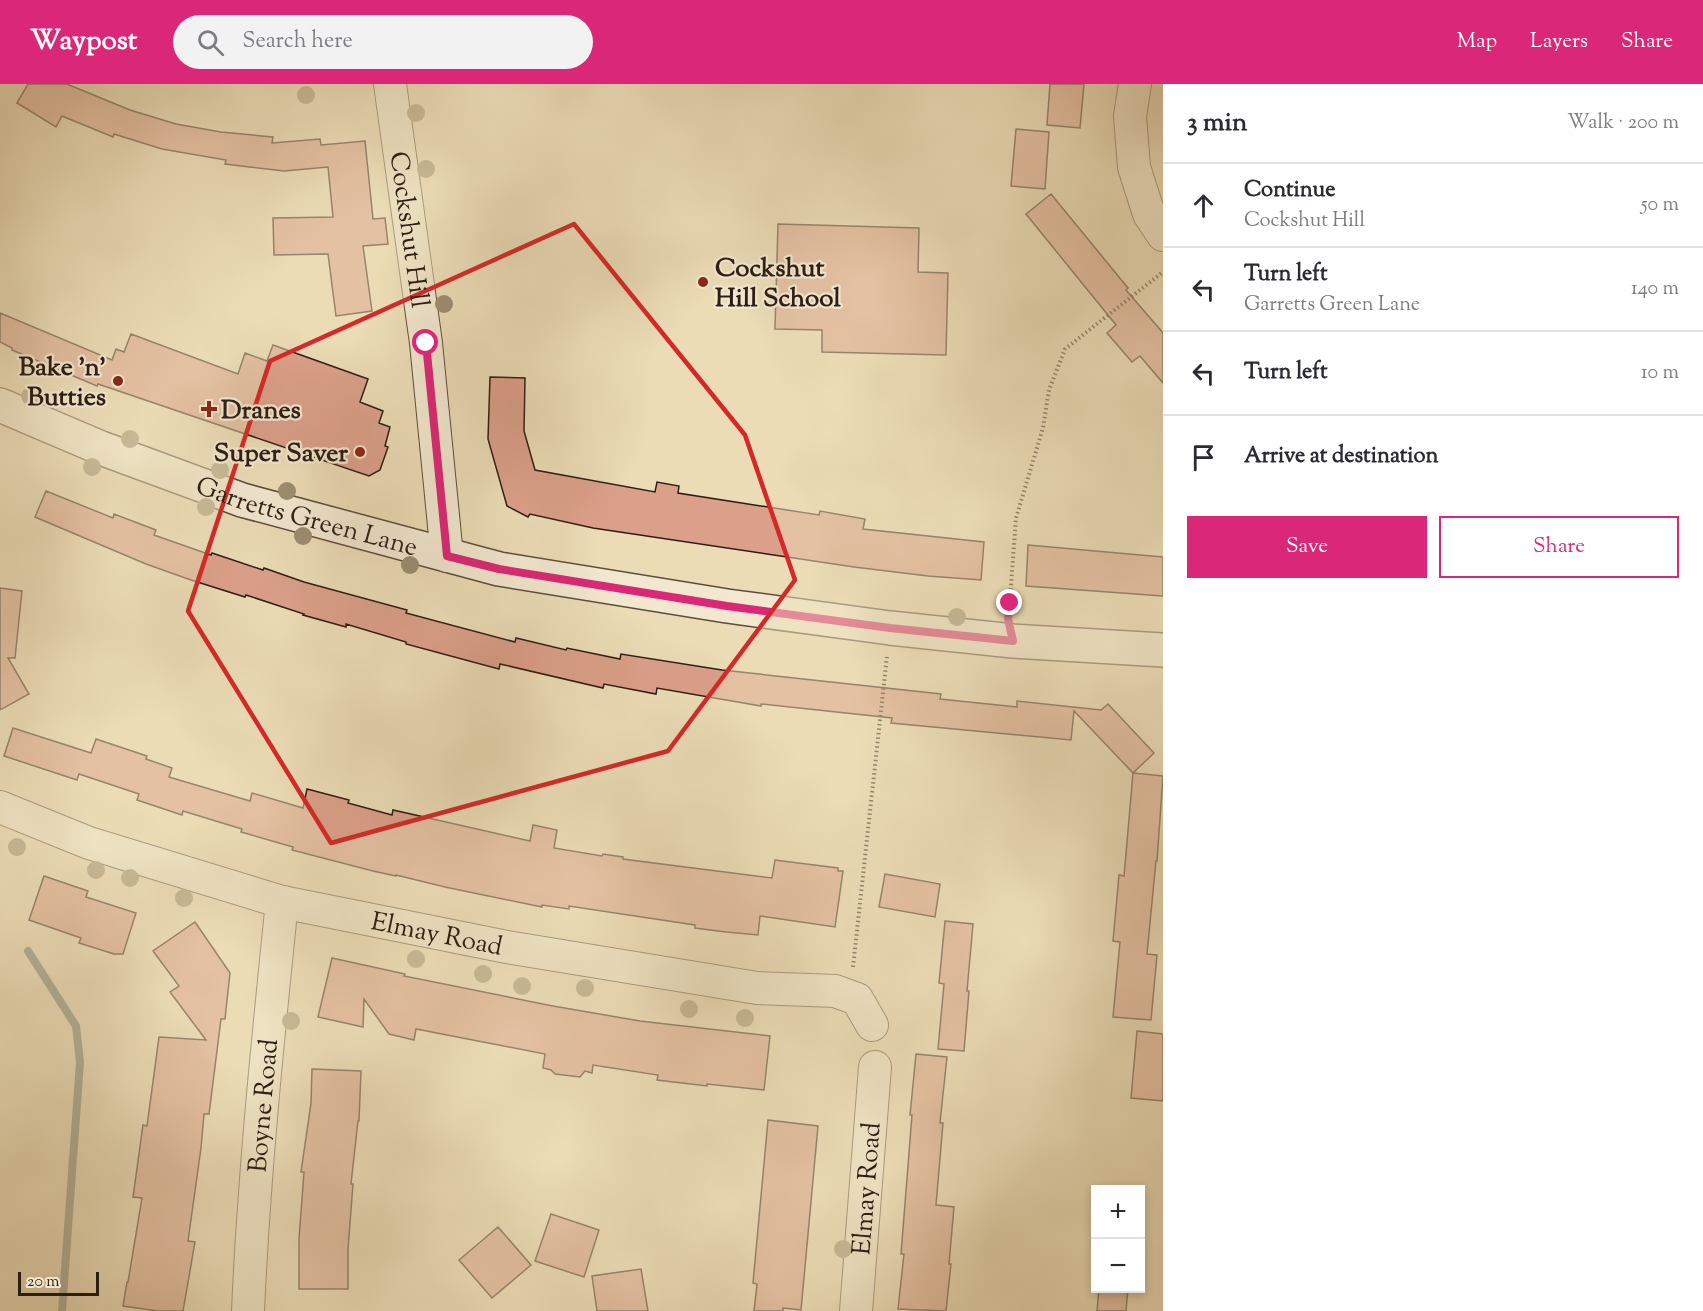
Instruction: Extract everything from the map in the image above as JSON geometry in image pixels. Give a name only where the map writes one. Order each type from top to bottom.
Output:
[{"type":"street","name":"Cockshut Hill","points":[[390,84],[426,343],[447,556]]},
{"type":"street","points":[[1135,84],[1130,116],[1134,167],[1149,214],[1163,235]]},
{"type":"street","name":"Garretts Green Lane","points":[[0,405],[101,448],[242,501],[499,569],[727,606],[890,628],[1013,641],[1163,650]]},
{"type":"street","name":"Elmay Road","points":[[0,807],[89,843],[282,902],[507,947],[757,988],[835,991],[850,996]]},
{"type":"street","name":"Boyne Road","points":[[248,1311],[264,1074],[282,902]]},
{"type":"street","points":[[850,996],[857,999],[872,1025]]},
{"type":"street","name":"Elmay Road","points":[[856,1311],[875,1067]]},
{"type":"path","points":[[1013,641],[1008,619],[1016,518],[1043,429],[1049,390],[1065,349],[1163,272]]},
{"type":"path","points":[[850,996],[890,628]]},
{"type":"highlighted area","points":[[574,224],[745,435],[795,580],[668,751],[331,843],[188,611],[270,361]]},
{"type":"building","points":[[28,84],[67,84],[130,110],[176,124],[221,132],[273,137],[272,143],[320,139],[321,145],[365,141],[373,219],[385,218],[388,244],[363,246],[372,311],[336,316],[328,254],[274,255],[273,218],[333,217],[328,167],[284,171],[225,164],[226,160],[162,149],[114,134],[113,137],[62,116],[56,127],[17,103]]},
{"type":"building","points":[[1050,84],[1084,84],[1080,128],[1047,125]]},
{"type":"building","points":[[1016,129],[1049,132],[1045,189],[1011,186]]},
{"type":"building","points":[[1051,194],[1128,288],[1126,290],[1163,333],[1163,383],[1140,356],[1132,362],[1107,333],[1116,325],[1026,214]]},
{"type":"building","points":[[778,224],[919,228],[918,272],[948,273],[946,355],[822,352],[822,330],[775,329]]},
{"type":"building","points":[[0,313],[112,360],[116,349],[124,352],[131,334],[238,374],[245,353],[267,361],[273,345],[368,379],[360,402],[383,411],[379,423],[390,427],[385,446],[388,447],[380,470],[369,476],[98,384],[97,386],[12,350],[0,342]]},
{"type":"building","points":[[490,377],[525,378],[524,431],[535,470],[655,492],[657,482],[679,486],[678,493],[819,515],[820,511],[865,519],[863,529],[984,542],[981,580],[854,567],[593,528],[530,514],[528,517],[507,506],[488,439]]},
{"type":"building","points":[[46,491],[113,518],[114,514],[156,530],[154,535],[211,555],[212,553],[304,582],[407,610],[406,613],[515,642],[516,638],[566,650],[567,648],[620,659],[621,654],[722,670],[941,694],[940,699],[1017,707],[1017,701],[1101,710],[1108,704],[1154,753],[1133,773],[1074,711],[1071,740],[891,723],[892,718],[761,704],[761,706],[657,688],[656,694],[604,684],[603,688],[500,664],[499,669],[406,644],[406,642],[346,624],[346,627],[303,615],[146,564],[35,517]]},
{"type":"building","points":[[1028,545],[1163,557],[1163,596],[1026,586]]},
{"type":"building","points":[[0,588],[22,591],[15,658],[8,658],[29,694],[0,710]]},
{"type":"building","points":[[13,728],[91,753],[96,739],[147,756],[146,759],[172,768],[169,777],[250,801],[252,793],[303,808],[307,789],[392,815],[393,810],[530,841],[533,825],[557,830],[554,848],[602,856],[603,854],[623,857],[623,859],[772,878],[775,860],[838,868],[838,871],[843,871],[835,927],[760,916],[758,935],[726,932],[695,928],[695,925],[569,906],[569,909],[542,905],[542,907],[373,871],[292,850],[293,847],[241,832],[242,829],[183,811],[182,815],[137,800],[139,794],[79,774],[77,780],[4,756]]},
{"type":"building","points":[[1133,773],[1163,776],[1147,954],[1157,955],[1151,1020],[1113,1017],[1120,942],[1113,941],[1119,875],[1124,876]]},
{"type":"building","points":[[885,874],[940,884],[935,917],[879,907]]},
{"type":"building","points":[[44,876],[88,891],[86,897],[136,913],[123,954],[114,954],[79,943],[81,938],[29,920]]},
{"type":"building","points":[[945,921],[973,924],[964,1051],[938,1049],[944,984],[939,983]]},
{"type":"building","points":[[195,922],[230,973],[225,1019],[221,1019],[209,1114],[204,1114],[188,1241],[195,1242],[183,1311],[158,1311],[123,1306],[142,1198],[133,1197],[143,1125],[147,1126],[159,1037],[206,1040],[170,992],[179,986],[153,951]]},
{"type":"building","points":[[332,958],[405,974],[404,976],[553,1006],[640,1021],[770,1036],[764,1090],[657,1080],[658,1075],[593,1065],[592,1073],[585,1071],[580,1077],[555,1074],[543,1068],[545,1054],[416,1029],[414,1040],[389,1034],[364,999],[363,1027],[318,1017]]},
{"type":"building","points":[[1137,1031],[1163,1034],[1163,1101],[1131,1098]]},
{"type":"building","points":[[916,1054],[947,1057],[940,1123],[943,1123],[936,1205],[954,1207],[946,1311],[898,1309],[904,1254],[901,1254]]},
{"type":"building","points":[[312,1069],[361,1071],[359,1121],[351,1184],[353,1184],[348,1249],[348,1289],[299,1289],[299,1239],[304,1172],[301,1172],[311,1103]]},
{"type":"building","points":[[768,1120],[818,1126],[801,1310],[783,1308],[783,1311],[754,1311],[757,1284],[753,1283]]},
{"type":"building","points":[[551,1214],[599,1230],[584,1277],[535,1261]]},
{"type":"building","points":[[498,1227],[531,1265],[492,1298],[459,1260]]},
{"type":"building","points":[[641,1269],[648,1311],[597,1311],[592,1276]]},
{"type":"building","points":[[1099,1293],[1128,1293],[1126,1311],[1097,1311]]},
{"type":"waterway","points":[[28,951],[76,1026],[80,1062],[62,1311]]},
{"type":"place","name":"Cockshut Hill School","points":[[703,282]]},
{"type":"place","name":"Bake 'n' Butties","points":[[118,381]]},
{"type":"place","name":"Dranes","points":[[209,409]]},
{"type":"place","name":"Super Saver","points":[[360,452]]},
{"type":"route","points":[[426,343],[447,556],[499,569],[727,606],[890,628],[1013,641],[1008,619],[1010,603]]}]
